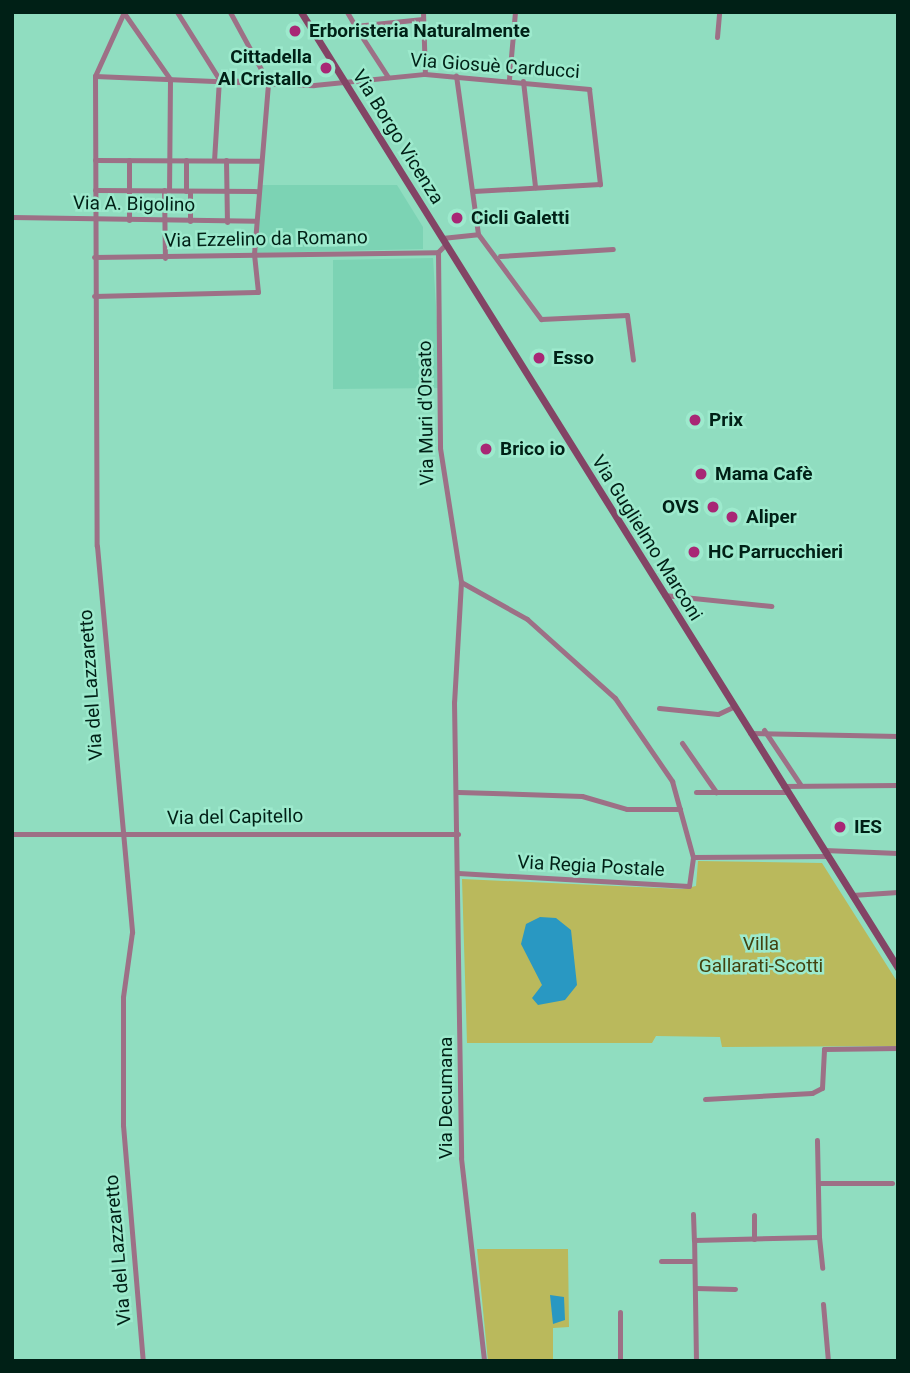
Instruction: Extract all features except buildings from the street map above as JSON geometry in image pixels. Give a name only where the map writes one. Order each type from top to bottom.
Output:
[{"type":"street","points":[[177,12],[219,79],[214,160]]},
{"type":"street","points":[[94,296],[258,292],[254,254],[268,82],[230,12]]},
{"type":"street","name":"Via Borgo Vicenza","points":[[301,12],[533,386]]},
{"type":"street","points":[[347,12],[388,76]]},
{"type":"street","points":[[509,79],[516,12]]},
{"type":"street","points":[[717,37],[719,12]]},
{"type":"street","points":[[124,13],[170,79],[165,258]]},
{"type":"street","name":"Via del Lazzaretto","points":[[124,13],[95,76],[97,546],[119,836],[132,932],[123,997],[123,1125],[143,1361]]},
{"type":"street","points":[[355,26],[423,15],[425,74]]},
{"type":"street","name":"Via Giosuè Carducci","points":[[95,76],[346,84],[388,76],[425,74],[509,79],[589,89],[600,184],[535,187]]},
{"type":"street","points":[[456,76],[478,234],[500,256],[541,319],[627,315],[633,360]]},
{"type":"street","points":[[472,191],[535,187],[523,81]]},
{"type":"street","points":[[95,160],[260,162]]},
{"type":"street","points":[[129,160],[129,220]]},
{"type":"street","points":[[186,160],[190,221]]},
{"type":"street","points":[[226,160],[227,222]]},
{"type":"street","points":[[95,190],[258,191]]},
{"type":"street","name":"Via A. Bigolino","points":[[12,217],[227,222],[256,220]]},
{"type":"street","points":[[438,252],[444,241],[478,234]]},
{"type":"street","points":[[500,256],[613,249]]},
{"type":"street","name":"Via Ezzelino da Romano","points":[[94,257],[438,252]]},
{"type":"street","name":"Via Muri d'Orsato","points":[[438,252],[440,448],[461,582],[454,702],[458,792]]},
{"type":"street","name":"Via Guglielmo Marconi","points":[[533,386],[898,968]]},
{"type":"street","name":"Via Regia Postale","points":[[458,873],[689,886],[693,857],[672,781],[615,698],[527,619],[461,582]]},
{"type":"street","points":[[664,596],[771,606]]},
{"type":"street","points":[[659,708],[718,713],[733,706]]},
{"type":"street","points":[[764,730],[800,784]]},
{"type":"street","points":[[750,733],[764,730],[898,736]]},
{"type":"street","points":[[682,743],[716,792]]},
{"type":"street","points":[[696,792],[785,789],[800,784],[898,785]]},
{"type":"street","points":[[458,792],[582,796],[627,809],[680,809]]},
{"type":"street","name":"Via Decumana","points":[[458,792],[461,1158],[484,1361]]},
{"type":"street","name":"Via del Capitello","points":[[12,834],[457,834]]},
{"type":"street","name":"Via Regia Postale","points":[[693,857],[898,853]]},
{"type":"street","points":[[852,895],[898,892]]},
{"type":"street","points":[[705,1099],[812,1093],[822,1088],[824,1049],[898,1048]]},
{"type":"street","points":[[817,1140],[822,1268]]},
{"type":"street","points":[[818,1183],[892,1183]]},
{"type":"street","points":[[693,1214],[696,1361]]},
{"type":"street","points":[[754,1214],[754,1239]]},
{"type":"street","points":[[694,1240],[819,1237]]},
{"type":"street","points":[[661,1261],[694,1261]]},
{"type":"street","points":[[695,1286],[735,1290]]},
{"type":"street","points":[[823,1304],[828,1361]]},
{"type":"street","points":[[620,1312],[620,1361]]},
{"type":"shaded area","points":[[261,185],[397,185],[423,227],[423,249],[257,253]]},
{"type":"shaded area","points":[[433,258],[441,388],[333,389],[333,260]]},
{"type":"green space","name":"Villa Gallarati-Scotti","points":[[698,861],[822,863],[898,983],[898,1046],[722,1047],[720,1037],[656,1036],[652,1043],[467,1043],[462,879],[682,889],[696,886]]},
{"type":"green space","points":[[477,1249],[568,1249],[569,1327],[553,1328],[553,1361],[488,1361]]},
{"type":"water","points":[[540,917],[556,918],[571,930],[577,985],[565,1000],[538,1005],[532,998],[542,985],[521,944],[526,924]]},
{"type":"water","points":[[550,1295],[564,1297],[565,1320],[553,1324]]},
{"type":"place","name":"Erboristeria Naturalmente","points":[[295,31]]},
{"type":"place","name":"Cittadella Al Cristallo","points":[[326,68]]},
{"type":"place","name":"Cicli Galetti","points":[[457,218]]},
{"type":"place","name":"Esso","points":[[539,358]]},
{"type":"place","name":"Prix","points":[[695,420]]},
{"type":"place","name":"Brico io","points":[[486,449]]},
{"type":"place","name":"Mama Cafè","points":[[701,474]]},
{"type":"place","name":"OVS","points":[[713,507]]},
{"type":"place","name":"Aliper","points":[[732,517]]},
{"type":"place","name":"HC Parrucchieri","points":[[694,552]]},
{"type":"place","name":"IES","points":[[840,827]]}]
